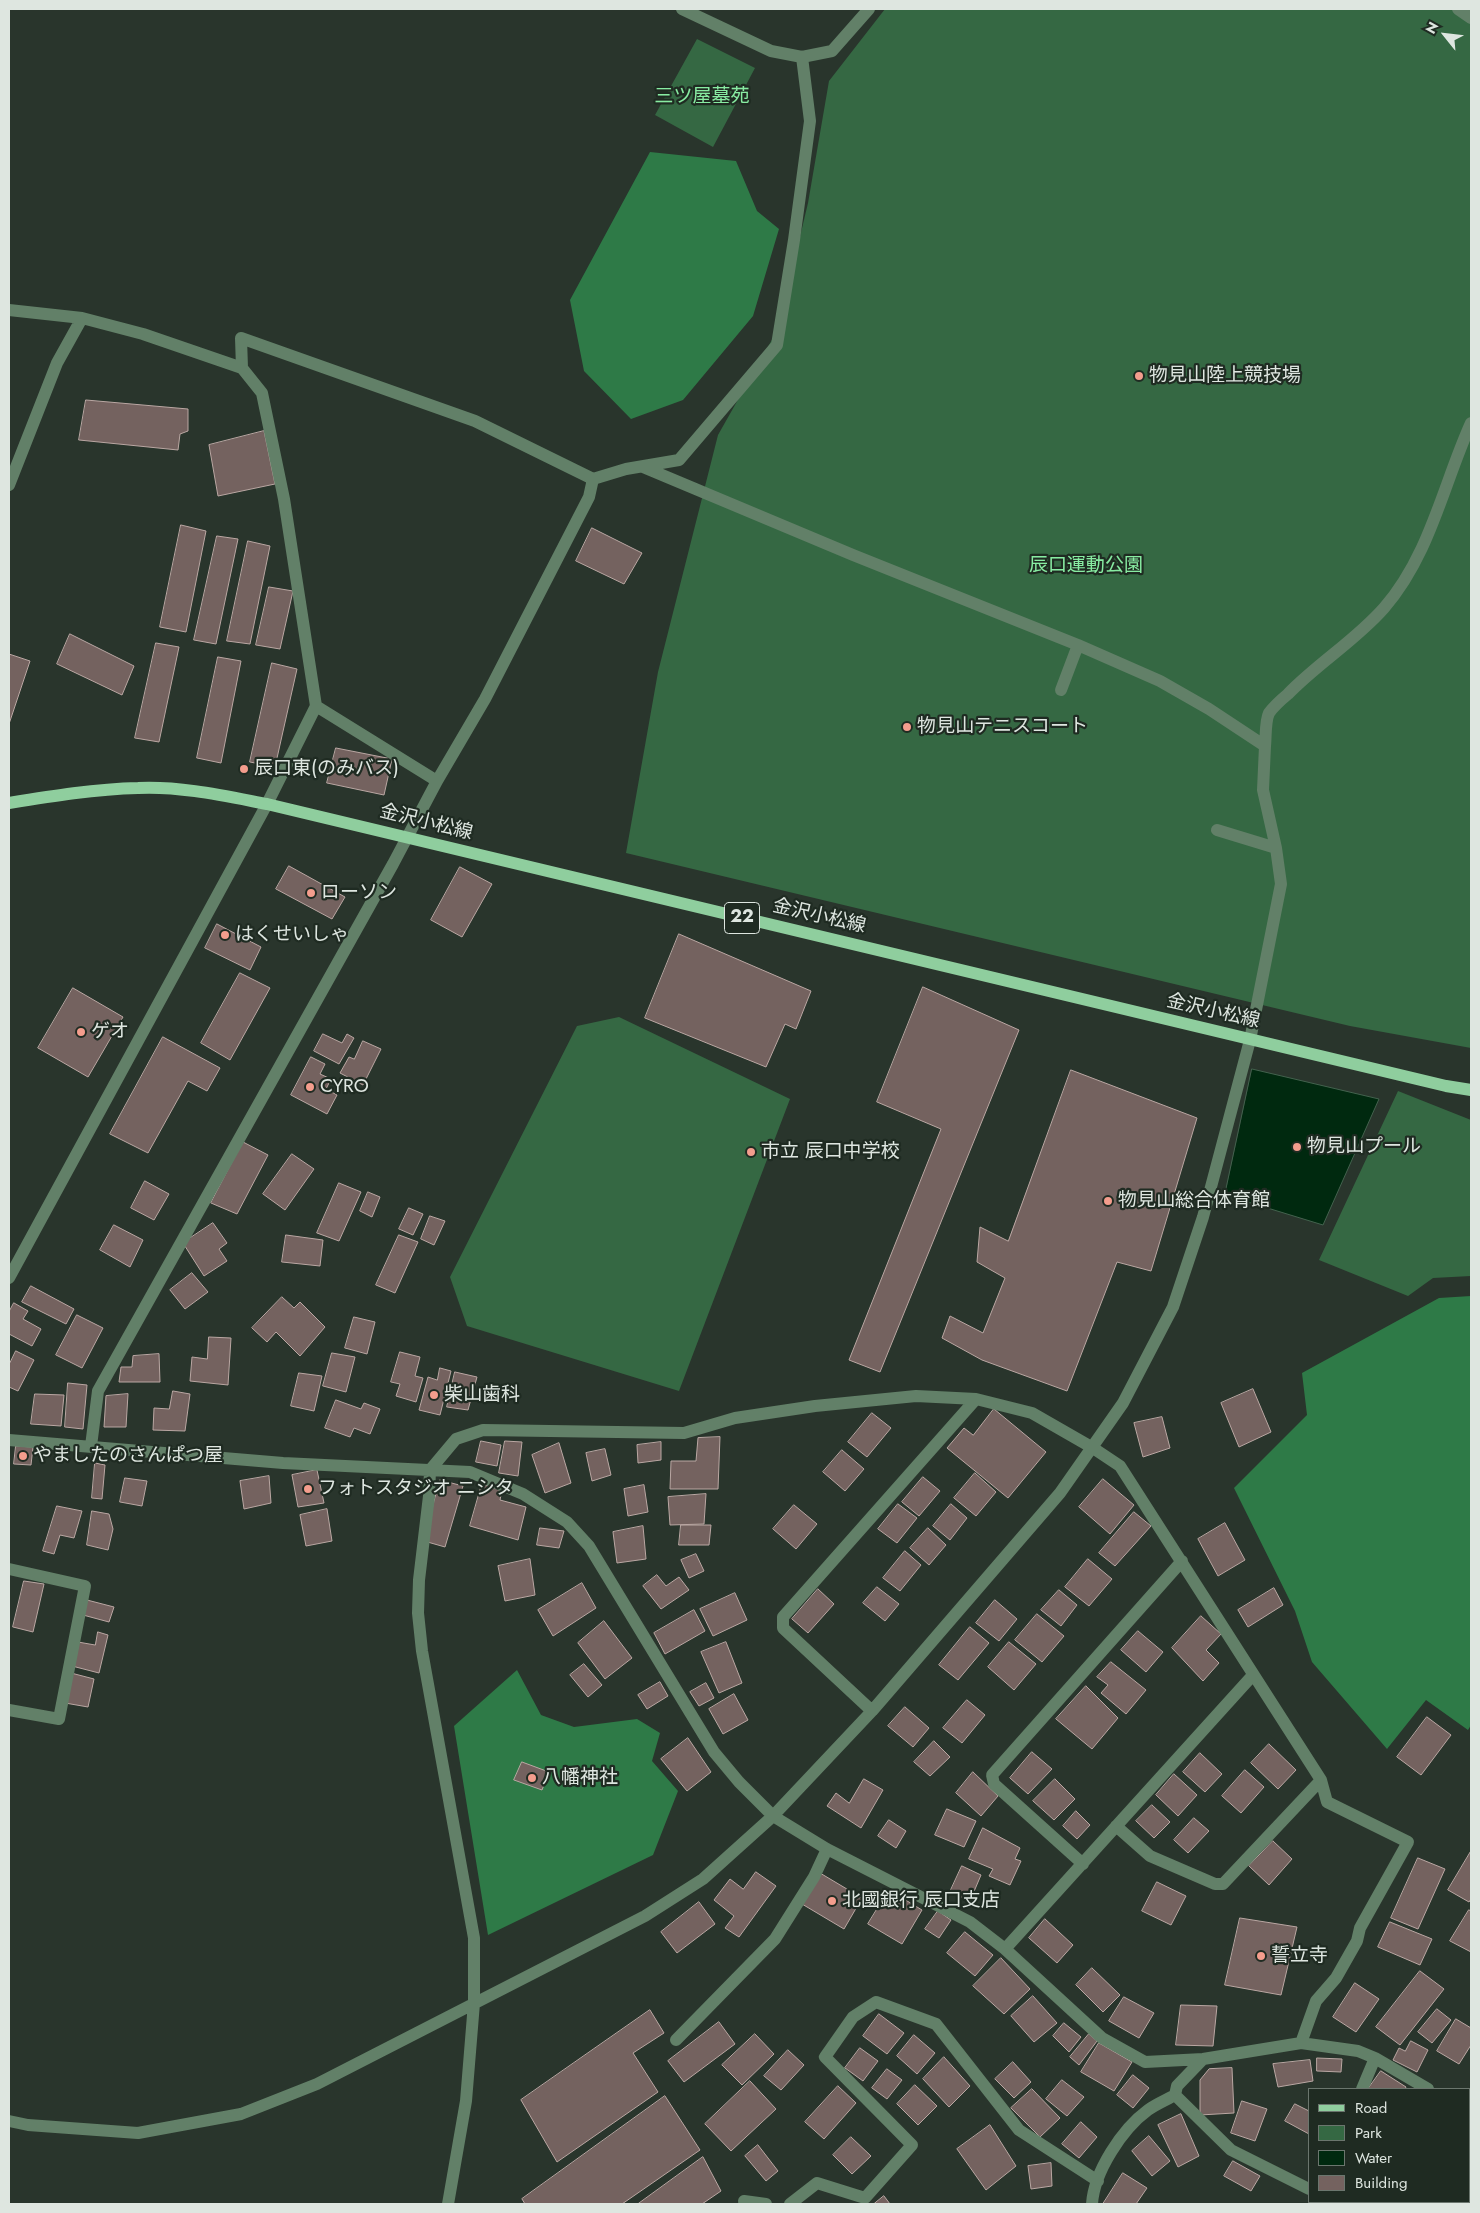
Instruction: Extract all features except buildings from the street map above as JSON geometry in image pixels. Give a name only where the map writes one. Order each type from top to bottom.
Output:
[{"type":"main road","name":"金沢小松線","points":[[9,803],[73,793],[139,788],[200,791],[267,804],[1250,1040],[1446,1086],[1471,1090]]},
{"type":"street","points":[[682,9],[771,51],[802,57],[832,51],[870,9]]},
{"type":"street","points":[[1458,9],[1471,18]]},
{"type":"street","points":[[242,368],[241,338],[475,421],[594,479],[626,469],[679,460],[777,345],[794,240],[810,121],[802,57]]},
{"type":"street","points":[[9,310],[82,318],[143,334],[242,368],[262,392],[284,499],[316,706],[267,804],[9,1278]]},
{"type":"street","points":[[9,485],[57,363],[82,318]]},
{"type":"street","points":[[9,2121],[28,2125],[138,2133],[241,2114],[317,2084],[645,1916],[703,1879],[773,1816],[872,1711],[1060,1494],[1094,1448],[1122,1403],[1173,1307],[1204,1217],[1250,1040],[1280,884],[1276,848],[1263,790],[1269,713],[1305,676],[1347,643],[1384,608],[1413,567],[1434,521],[1461,445],[1471,423]]},
{"type":"street","points":[[643,467],[853,555],[1078,645],[1160,681],[1209,709],[1265,746]]},
{"type":"street","points":[[92,1446],[98,1391],[437,781],[485,699],[589,497],[594,479]]},
{"type":"street","points":[[1060,690],[1078,645]]},
{"type":"street","points":[[316,706],[437,781]]},
{"type":"street","points":[[1217,830],[1276,848]]},
{"type":"street","points":[[448,2204],[466,2101],[474,2002],[474,1938],[422,1651],[418,1613],[419,1580],[429,1496],[430,1470],[456,1439],[483,1430],[684,1432],[735,1418],[815,1406],[916,1396],[976,1398],[1032,1413],[1094,1448],[1120,1466],[1321,1780],[1327,1802],[1408,1842],[1360,1928],[1357,1941],[1336,1978],[1316,2001],[1300,2042]]},
{"type":"street","points":[[872,1711],[782,1628],[783,1617],[976,1398]]},
{"type":"street","points":[[9,1440],[283,1463],[470,1472],[523,1494],[567,1522],[589,1546],[714,1752],[739,1782],[773,1816],[826,1849],[970,1922],[1006,1949],[1102,2038],[1145,2062],[1203,2060],[1300,2042],[1358,2051],[1375,2058],[1426,2088]]},
{"type":"street","points":[[1083,1864],[994,1784],[992,1775],[1182,1561]]},
{"type":"street","points":[[9,1569],[85,1586],[59,1719],[9,1710]]},
{"type":"street","points":[[1006,1949],[1253,1675]]},
{"type":"street","points":[[1116,1826],[1150,1856],[1215,1884],[1223,1884],[1321,1780]]},
{"type":"street","points":[[676,2040],[775,1940],[814,1876],[826,1849]]},
{"type":"street","points":[[790,2204],[816,2183],[865,2198],[912,2145],[826,2056],[853,2016],[876,2002],[936,2024],[1019,2130],[1098,2181]]},
{"type":"street","points":[[1362,2088],[1375,2058]]},
{"type":"street","points":[[1092,2204],[1093,2192],[1107,2158],[1126,2132],[1147,2111],[1175,2095],[1177,2086],[1203,2060]]},
{"type":"street","points":[[1175,2095],[1231,2150],[1308,2188]]},
{"type":"street","points":[[744,2201],[766,2204]]},
{"type":"green space","name":"辰口運動公園","points":[[885,9],[1471,9],[1471,1048],[1350,1026],[626,853],[658,672],[718,435],[778,329],[808,203],[829,81]]},
{"type":"green space","name":"三ツ屋墓苑","points":[[697,39],[755,68],[713,147],[655,115]]},
{"type":"green space","points":[[619,1017],[790,1099],[679,1391],[467,1326],[450,1277],[577,1026]]},
{"type":"green space","points":[[1398,1091],[1471,1120],[1471,1276],[1433,1278],[1408,1296],[1319,1260]]},
{"type":"shaded area","points":[[650,152],[736,161],[757,211],[779,229],[753,316],[683,400],[631,419],[584,371],[570,300]]},
{"type":"shaded area","points":[[1471,1296],[1471,1725],[1468,1730],[1426,1700],[1387,1749],[1312,1662],[1295,1611],[1234,1488],[1307,1415],[1302,1373],[1439,1298]]},
{"type":"shaded area","points":[[517,1670],[541,1715],[574,1727],[637,1719],[660,1733],[652,1761],[678,1791],[653,1855],[488,1935],[454,1726]]},
{"type":"water","name":"物見山プール","points":[[1252,1069],[1379,1099],[1323,1225],[1225,1195]]},
{"type":"place","name":"物見山陸上競技場","points":[[1139,376]]},
{"type":"place","name":"物見山テニスコート","points":[[907,727]]},
{"type":"place","name":"辰口東(のみバス)","points":[[244,769]]},
{"type":"place","name":"ローソン","points":[[311,893]]},
{"type":"place","name":"はくせいしゃ","points":[[225,935]]},
{"type":"place","name":"ゲオ","points":[[81,1032]]},
{"type":"place","name":"CYRO","points":[[310,1087]]},
{"type":"place","name":"物見山プール","points":[[1297,1147]]},
{"type":"place","name":"市立 辰口中学校","points":[[751,1152]]},
{"type":"place","name":"物見山総合体育館","points":[[1108,1201]]},
{"type":"place","name":"柴山歯科","points":[[434,1395]]},
{"type":"place","name":"やましたのさんぱつ屋","points":[[23,1456]]},
{"type":"place","name":"フォトスタジオ ニシタ","points":[[308,1489]]},
{"type":"place","name":"八幡神社","points":[[532,1778]]},
{"type":"place","name":"北國銀行 辰口支店","points":[[832,1901]]},
{"type":"place","name":"誓立寺","points":[[1261,1956]]}]
